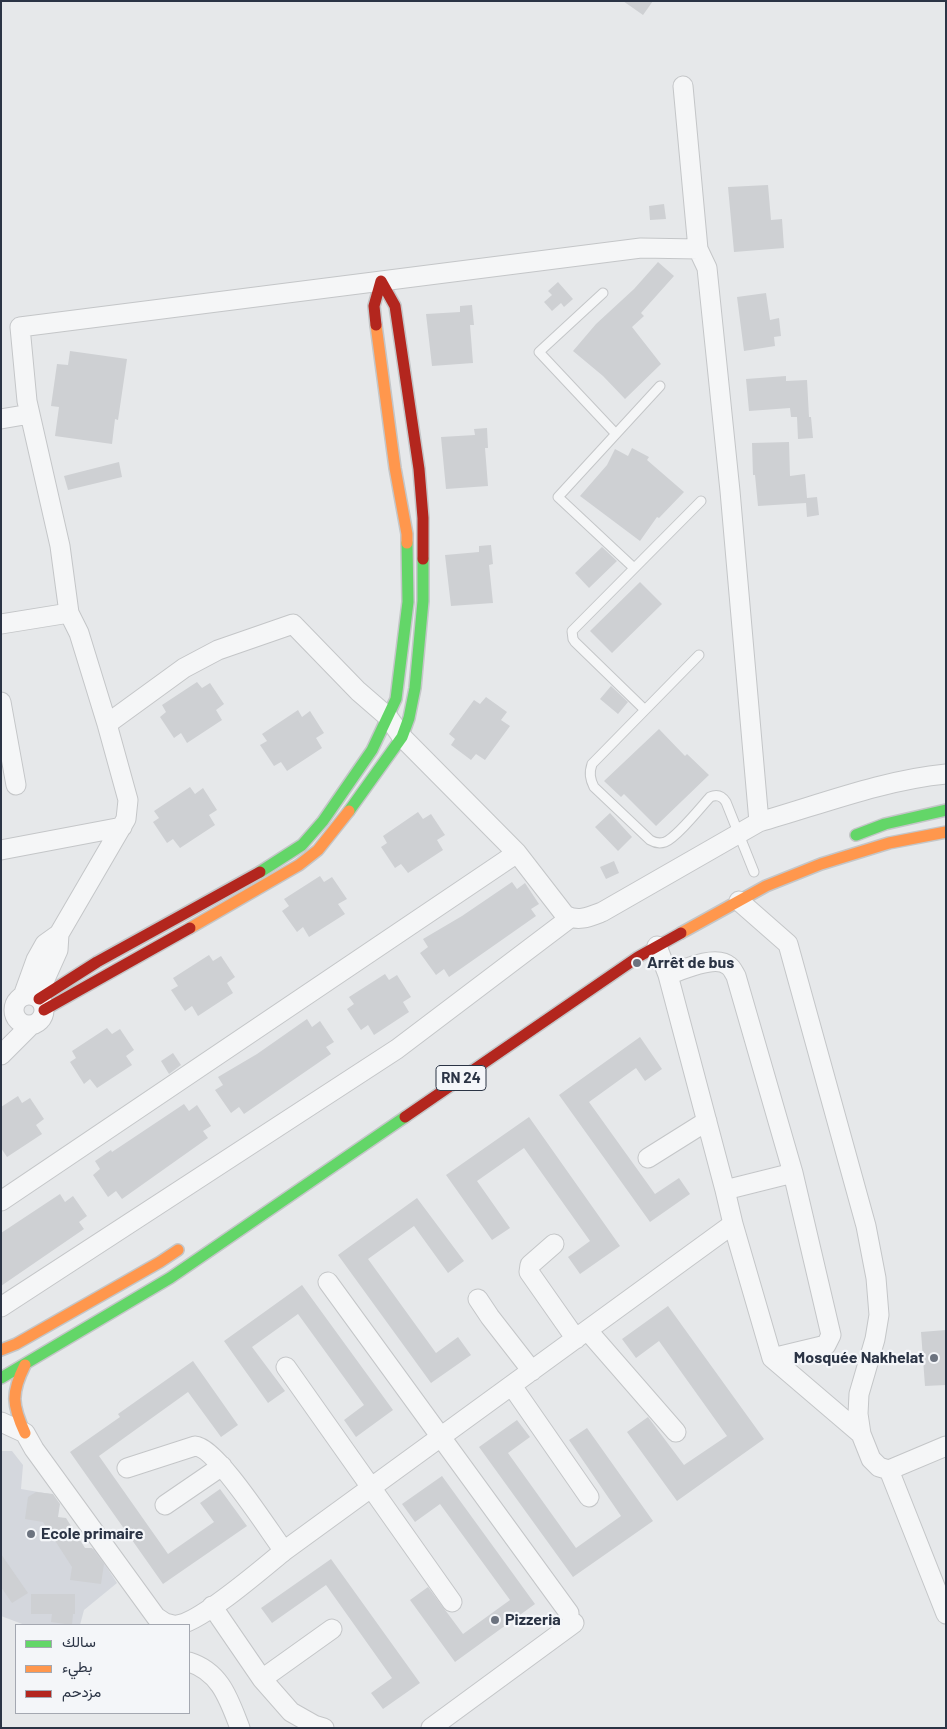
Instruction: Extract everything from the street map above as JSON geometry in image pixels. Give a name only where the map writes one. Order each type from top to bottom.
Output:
[{"type":"main road","points":[[32,1001],[97,962],[272,866],[302,845],[323,821],[372,750],[388,717],[396,699],[408,602],[407,534],[395,468],[374,306],[380,281]]},
{"type":"main road","points":[[32,1001],[154,949],[298,865],[318,850],[335,830],[402,737],[409,718],[415,688],[424,601],[423,518],[419,469],[395,306],[380,281]]},
{"type":"main road","points":[[841,840],[885,824],[946,810]]},
{"type":"main road","name":"RN 24","points":[[1,1378],[170,1278],[638,957],[657,946],[766,886],[820,864],[889,843],[946,832]]},
{"type":"main road","points":[[1,1350],[16,1344],[84,1306],[184,1246]]},
{"type":"main road","points":[[25,1365],[16,1383],[13,1403],[25,1434]]},
{"type":"street","points":[[683,86],[698,249],[707,268],[730,491],[759,822]]},
{"type":"street","points":[[1,1020],[32,1001],[58,950],[59,934],[126,819],[128,800],[79,633],[69,613],[60,546],[27,401],[20,327],[641,248],[698,249]]},
{"type":"street","points":[[1,419],[30,414]]},
{"type":"street","points":[[1,624],[69,613]]},
{"type":"street","points":[[107,724],[192,664],[218,650],[293,624],[358,691],[388,717],[402,737],[517,853],[565,915],[577,919],[602,912],[759,822],[873,789],[946,774]]},
{"type":"street","points":[[1,702],[16,785]]},
{"type":"street","points":[[1,850],[122,827]]},
{"type":"street","points":[[1,1201],[517,853]]},
{"type":"street","points":[[740,901],[788,944],[866,1226],[876,1278],[879,1315],[875,1339],[860,1394],[858,1414],[861,1434],[871,1459],[879,1467],[889,1470],[946,1446]]},
{"type":"street","points":[[1,1307],[397,1049],[570,918]]},
{"type":"street","points":[[657,946],[668,975],[733,1224],[772,1358],[861,1434]]},
{"type":"street","points":[[668,975],[709,962],[720,961],[728,965],[736,976],[792,1173],[831,1335],[826,1345],[772,1358]]},
{"type":"street","points":[[1,1055],[31,1025],[39,1021],[32,1001]]},
{"type":"street","points":[[31,1025],[17,1020],[14,1011],[32,1001]]},
{"type":"street","points":[[648,1158],[707,1121]]},
{"type":"street","points":[[725,1190],[792,1173]]},
{"type":"street","points":[[1,1422],[25,1434],[156,1617],[168,1624],[188,1623],[733,1224]]},
{"type":"street","points":[[554,1244],[530,1265],[529,1272],[582,1335],[676,1432]]},
{"type":"street","points":[[328,1282],[572,1618],[431,1728]]},
{"type":"street","points":[[478,1299],[532,1371]]},
{"type":"street","points":[[286,1367],[452,1602]]},
{"type":"street","points":[[512,1386],[590,1497]]},
{"type":"street","points":[[1,1430],[25,1434]]},
{"type":"street","points":[[127,1468],[195,1446],[201,1446],[222,1466],[284,1551]]},
{"type":"street","points":[[165,1505],[222,1466]]},
{"type":"street","points":[[889,1470],[946,1614]]},
{"type":"street","points":[[212,1606],[262,1678],[291,1712],[324,1728]]},
{"type":"street","points":[[262,1678],[332,1629]]},
{"type":"street","points":[[190,1662],[209,1672],[218,1681],[226,1692],[240,1728]]},
{"type":"lane","points":[[603,293],[539,352],[616,434]]},
{"type":"lane","points":[[634,568],[558,497],[660,386]]},
{"type":"lane","points":[[645,710],[575,642],[572,635],[574,628],[701,501]]},
{"type":"lane","points":[[699,656],[592,764],[590,776],[594,787],[653,842],[667,842],[714,796],[724,798],[753,873]]},
{"type":"shaded area","name":"Ecole primaire","points":[[1,1451],[12,1451],[23,1465],[21,1489],[50,1494],[49,1520],[72,1548],[95,1549],[117,1583],[84,1610],[80,1624],[22,1624],[1,1616]]},
{"type":"building","points":[[623,1],[653,1],[643,15]]},
{"type":"building","points":[[768,185],[771,220],[782,219],[784,248],[734,252],[728,187]]},
{"type":"building","points":[[664,204],[666,219],[650,220],[649,206]]},
{"type":"building","points":[[658,262],[674,276],[641,313],[644,316],[632,327],[661,364],[625,399],[603,376],[573,351],[596,324],[634,289]]},
{"type":"building","points":[[558,282],[573,299],[564,307],[561,303],[552,311],[544,302],[552,295],[548,291]]},
{"type":"building","points":[[766,293],[770,320],[779,318],[781,336],[774,337],[775,346],[744,351],[737,297]]},
{"type":"building","points":[[472,305],[474,325],[470,325],[473,363],[432,366],[426,314],[460,312],[460,306]]},
{"type":"building","points":[[70,351],[127,359],[118,420],[115,419],[112,444],[55,436],[59,407],[51,406],[57,364],[68,365]]},
{"type":"building","points":[[786,376],[786,381],[807,380],[809,417],[811,417],[813,438],[798,439],[797,417],[791,417],[790,408],[749,411],[746,379]]},
{"type":"building","points":[[487,428],[488,448],[485,448],[488,486],[446,489],[441,437],[475,435],[474,429]]},
{"type":"building","points":[[789,442],[790,476],[805,474],[807,498],[817,497],[819,515],[807,517],[806,503],[758,506],[755,475],[753,475],[752,443]]},
{"type":"building","points":[[632,448],[649,457],[647,460],[684,492],[659,518],[657,517],[640,541],[580,496],[607,465],[615,449],[628,456]]},
{"type":"building","points":[[119,462],[122,477],[68,490],[64,476]]},
{"type":"building","points":[[491,545],[493,564],[489,565],[493,603],[451,606],[445,555],[479,552],[479,546]]},
{"type":"building","points":[[602,547],[617,561],[589,588],[575,573]]},
{"type":"building","points":[[640,582],[662,604],[612,653],[590,631]]},
{"type":"building","points":[[197,682],[202,688],[210,683],[224,704],[216,710],[222,720],[187,743],[181,733],[174,738],[160,717],[166,712],[162,705]]},
{"type":"building","points":[[611,686],[628,702],[618,714],[600,699]]},
{"type":"building","points":[[486,697],[507,712],[501,720],[510,726],[485,760],[476,754],[471,760],[451,745],[455,739],[449,734],[474,700],[480,704]]},
{"type":"building","points":[[298,710],[302,717],[310,711],[324,733],[316,738],[322,748],[287,771],[281,762],[274,766],[260,745],[267,741],[262,734]]},
{"type":"building","points":[[659,729],[685,756],[687,754],[709,775],[656,826],[624,794],[621,797],[604,781]]},
{"type":"building","points":[[190,787],[195,794],[203,788],[217,810],[209,815],[215,825],[180,848],[173,839],[167,843],[153,822],[159,818],[154,811]]},
{"type":"building","points":[[418,812],[423,819],[431,814],[445,835],[437,840],[443,850],[408,873],[401,864],[395,868],[381,847],[387,843],[383,836]]},
{"type":"building","points":[[610,813],[632,837],[618,851],[595,827]]},
{"type":"building","points":[[614,861],[619,873],[606,879],[600,867]]},
{"type":"building","points":[[320,876],[324,882],[332,877],[347,899],[338,904],[345,914],[309,937],[303,927],[297,932],[282,911],[289,906],[284,899]]},
{"type":"building","points":[[512,882],[517,889],[525,883],[539,904],[531,909],[536,916],[449,977],[444,969],[436,975],[420,953],[428,947],[423,939],[462,916]]},
{"type":"building","points":[[209,955],[213,961],[221,956],[235,977],[227,983],[233,993],[198,1016],[192,1006],[185,1011],[171,990],[178,986],[173,978]]},
{"type":"building","points":[[385,974],[389,980],[397,975],[411,997],[403,1002],[409,1012],[374,1035],[368,1025],[361,1030],[347,1009],[354,1004],[349,997]]},
{"type":"building","points":[[307,1019],[312,1027],[320,1021],[334,1042],[326,1047],[331,1054],[244,1114],[239,1107],[231,1113],[215,1090],[223,1085],[218,1077],[257,1054]]},
{"type":"building","points":[[107,1028],[112,1034],[120,1029],[134,1050],[126,1056],[132,1065],[97,1088],[90,1079],[84,1084],[70,1062],[76,1058],[72,1051]]},
{"type":"building","points":[[640,1037],[662,1069],[645,1081],[636,1068],[589,1102],[655,1194],[679,1178],[690,1194],[650,1222],[559,1095]]},
{"type":"building","points":[[173,1053],[181,1065],[169,1074],[161,1061]]},
{"type":"building","points":[[18,1096],[22,1103],[30,1098],[44,1119],[36,1125],[42,1134],[7,1157],[1,1148],[1,1107]]},
{"type":"building","points":[[184,1104],[189,1111],[197,1105],[211,1126],[203,1131],[208,1138],[122,1199],[116,1191],[108,1197],[93,1175],[100,1169],[95,1161],[111,1150],[112,1152]]},
{"type":"building","points":[[529,1117],[620,1246],[580,1274],[568,1257],[590,1241],[524,1148],[477,1181],[510,1228],[492,1240],[446,1175]]},
{"type":"building","points":[[60,1194],[65,1202],[73,1196],[87,1216],[79,1222],[84,1229],[1,1286],[1,1233]]},
{"type":"building","points":[[417,1198],[464,1261],[448,1273],[414,1226],[368,1259],[436,1353],[458,1337],[471,1355],[431,1383],[338,1255]]},
{"type":"building","points":[[302,1285],[393,1410],[356,1437],[344,1420],[364,1405],[298,1314],[252,1347],[285,1391],[268,1403],[224,1341]]},
{"type":"building","points":[[668,1306],[764,1439],[677,1501],[627,1432],[648,1417],[684,1465],[727,1436],[659,1341],[636,1358],[622,1339]]},
{"type":"building","name":"Mosquée Nakhelat","points":[[946,1330],[946,1385],[925,1386],[921,1332]]},
{"type":"building","points":[[193,1361],[238,1425],[221,1437],[188,1392],[99,1456],[168,1554],[214,1522],[200,1503],[220,1489],[247,1526],[163,1584],[70,1452],[120,1417],[118,1414]]},
{"type":"building","points":[[517,1420],[530,1437],[508,1453],[576,1548],[621,1516],[569,1440],[587,1428],[653,1521],[573,1577],[479,1447]]},
{"type":"building","points":[[442,1476],[535,1604],[455,1662],[410,1600],[428,1587],[463,1634],[510,1600],[440,1504],[415,1522],[402,1504]]},
{"type":"building","points":[[36,1492],[53,1494],[60,1504],[58,1517],[66,1518],[85,1548],[92,1548],[104,1564],[101,1584],[70,1580],[72,1567],[43,1522],[25,1519],[28,1497]]},
{"type":"building","points":[[1,1554],[28,1593],[12,1603],[1,1587]]},
{"type":"building","points":[[331,1559],[420,1683],[383,1709],[371,1693],[392,1678],[326,1585],[272,1623],[261,1608]]},
{"type":"building","points":[[31,1594],[75,1594],[75,1614],[73,1614],[72,1624],[51,1622],[52,1614],[31,1614]]},
{"type":"traffic: fast","points":[[260,872],[302,845],[323,821],[372,750],[396,699],[408,602],[407,543]]},
{"type":"traffic: fast","points":[[349,811],[402,737],[409,718],[415,688],[423,601],[423,559]]},
{"type":"traffic: fast","points":[[856,835],[885,824],[946,810]]},
{"type":"traffic: fast","points":[[1,1378],[170,1278],[405,1117]]},
{"type":"traffic: slow","points":[[376,325],[407,543]]},
{"type":"traffic: slow","points":[[190,928],[299,865],[318,850],[349,811]]},
{"type":"traffic: slow","points":[[681,933],[766,886],[821,864],[889,843],[946,832]]},
{"type":"traffic: slow","points":[[1,1350],[16,1344],[178,1250]]},
{"type":"traffic: slow","points":[[25,1365],[15,1391],[16,1407],[25,1433]]},
{"type":"traffic: jam","points":[[376,325],[374,306],[381,281],[395,306],[419,469],[423,518],[423,559]]},
{"type":"traffic: jam","points":[[39,999],[97,962],[260,872]]},
{"type":"traffic: jam","points":[[44,1010],[190,928]]},
{"type":"traffic: jam","points":[[405,1117],[638,957],[681,933]]},
{"type":"place","name":"Arrêt de bus","points":[[637,963]]},
{"type":"place","name":"Mosquée Nakhelat","points":[[934,1358]]},
{"type":"place","name":"Ecole primaire","points":[[31,1534]]},
{"type":"place","name":"Pizzeria","points":[[495,1620]]}]
